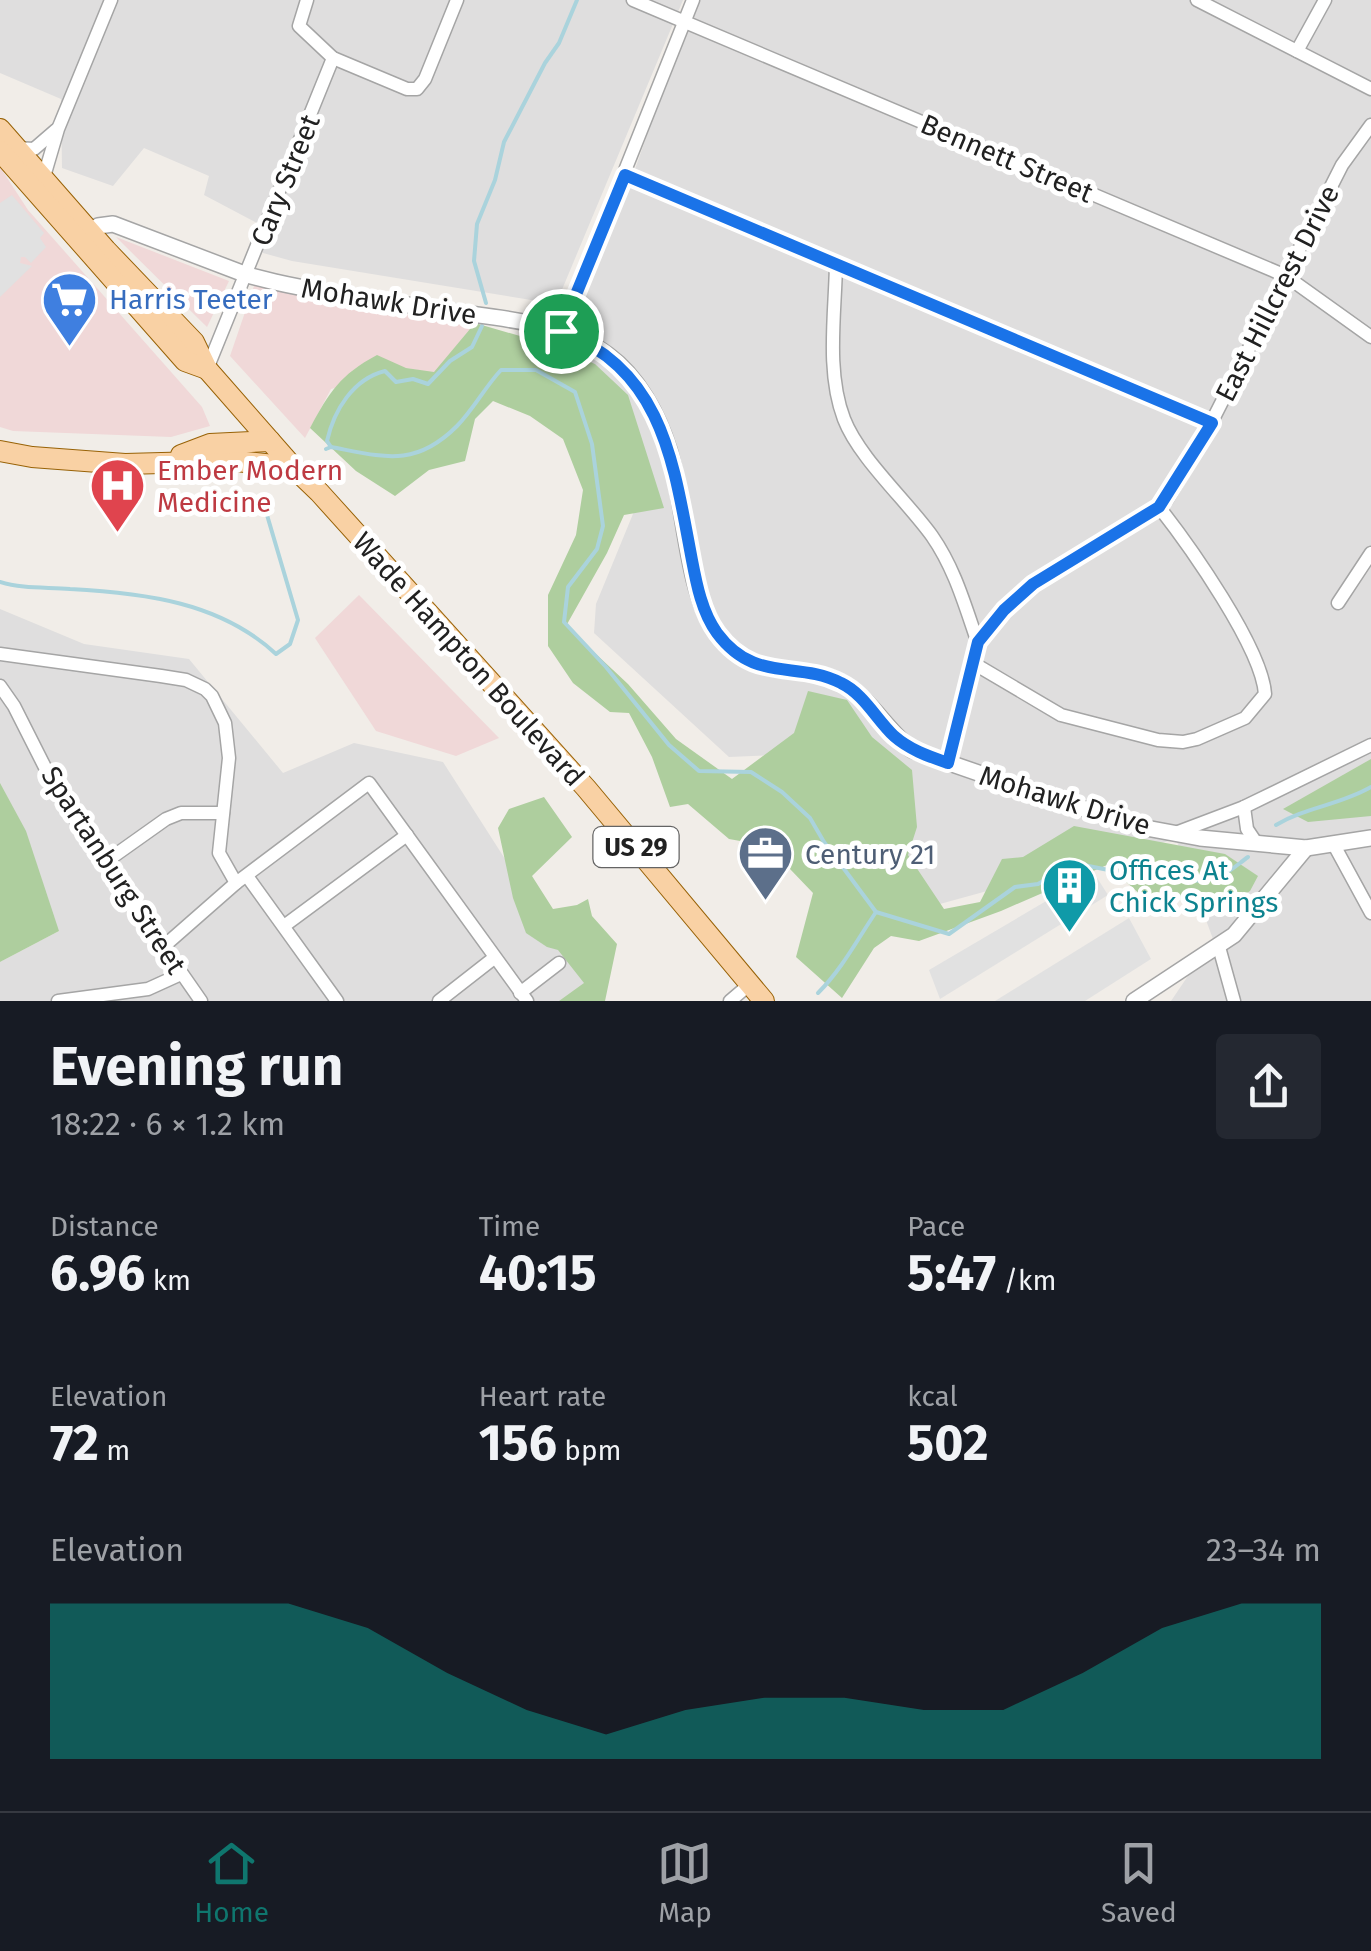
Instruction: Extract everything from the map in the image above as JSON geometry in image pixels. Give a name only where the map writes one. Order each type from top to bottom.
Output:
[{"type":"main road","name":"Wade Hampton Boulevard","points":[[0,129],[8,150],[84,237],[194,342],[207,369],[586,788],[764,1001]]},
{"type":"main road","name":"Wade Hampton Boulevard","points":[[8,150],[43,180],[84,237]]},
{"type":"main road","points":[[165,462],[210,444],[270,441]]},
{"type":"main road","points":[[0,451],[84,462],[236,461],[293,467]]},
{"type":"street","points":[[43,180],[58,128],[111,0]]},
{"type":"street","points":[[308,0],[300,26],[333,58],[407,89],[417,89],[425,80],[457,0]]},
{"type":"street","name":"Bennett Street","points":[[632,0],[1286,276],[1371,337]]},
{"type":"street","points":[[561,331],[693,0]]},
{"type":"street","points":[[1197,0],[1371,90]]},
{"type":"street","points":[[1297,51],[1325,0]]},
{"type":"street","name":"Cary Street","points":[[207,369],[333,58]]},
{"type":"street","name":"East Hillcrest Drive","points":[[948,763],[978,642],[1004,610],[1033,584],[1159,507],[1212,423],[1342,165],[1371,125]]},
{"type":"street","points":[[8,150],[34,149],[58,128]]},
{"type":"street","points":[[625,175],[1212,423]]},
{"type":"street","name":"Mohawk Drive","points":[[84,237],[98,226],[113,224],[247,275],[306,290],[526,322],[561,331],[610,356],[635,384],[660,425],[674,470],[697,587],[708,618],[738,654],[764,668],[837,681],[856,693],[912,750],[1118,820],[1200,838],[1306,848],[1371,838]]},
{"type":"street","points":[[836,266],[835,379],[844,419],[935,540],[956,579],[978,642]]},
{"type":"street","points":[[973,663],[1050,710],[1126,734],[1183,742],[1245,718],[1265,694],[1264,680],[1207,576],[1159,507]]},
{"type":"street","points":[[1338,603],[1371,554]]},
{"type":"street","points":[[0,654],[186,680],[212,696],[228,733],[220,859],[284,926],[337,1001]]},
{"type":"street","name":"Spartanburg Street","points":[[0,686],[62,801],[200,1001]]},
{"type":"street","name":"Mohawk Drive","points":[[1178,832],[1244,807],[1371,746]]},
{"type":"street","points":[[163,946],[370,783],[524,997],[559,963]]},
{"type":"street","points":[[1244,807],[1247,829],[1257,844]]},
{"type":"street","points":[[104,863],[166,819],[181,813],[223,812]]},
{"type":"street","points":[[284,926],[406,835]]},
{"type":"street","points":[[1334,846],[1371,913]]},
{"type":"street","points":[[1134,1001],[1219,948],[1254,914],[1306,848]]},
{"type":"street","points":[[1219,948],[1234,1001]]},
{"type":"street","points":[[439,1001],[494,958]]},
{"type":"street","points":[[58,1001],[148,989],[181,974]]},
{"type":"street","points":[[730,1001],[750,984]]},
{"type":"shaded area","points":[[0,0],[683,0],[556,304],[263,253],[257,223],[204,195],[209,176],[144,148],[113,186],[62,168],[61,99],[0,73]]},
{"type":"shaded area","points":[[694,0],[1371,0],[1371,1001],[1171,1001],[1213,939],[1176,839],[929,907],[774,755],[729,757],[594,633],[596,604],[642,492],[563,338],[625,198]]},
{"type":"shaded area","points":[[0,167],[28,210],[202,407],[210,426],[171,437],[13,431],[0,427]]},
{"type":"shaded area","points":[[12,195],[44,233],[40,238],[46,247],[31,263],[21,257],[20,263],[32,266],[0,297],[0,203]]},
{"type":"shaded area","points":[[116,237],[229,281],[207,327]]},
{"type":"shaded area","points":[[255,283],[475,323],[434,373],[406,368],[331,389],[305,438],[230,356]]},
{"type":"shaded area","points":[[359,595],[499,738],[456,756],[376,731],[315,638]]},
{"type":"shaded area","points":[[0,609],[84,644],[189,659],[283,773],[354,743],[443,762],[585,984],[565,1001],[0,1001],[0,962],[59,931],[0,827]]},
{"type":"shaded area","points":[[1094,873],[1108,895],[940,999],[929,970]]},
{"type":"shaded area","points":[[1129,918],[1151,959],[1085,1001],[995,1001]]},
{"type":"green space","points":[[475,323],[551,345],[595,364],[628,395],[664,508],[624,515],[566,626],[628,684],[676,739],[732,779],[794,733],[808,691],[847,700],[872,737],[912,770],[917,827],[908,855],[944,909],[980,902],[1002,859],[1023,857],[1074,826],[1225,854],[1258,876],[1250,891],[1224,908],[1209,893],[1151,904],[1107,865],[919,941],[891,936],[874,948],[842,998],[796,957],[813,893],[768,846],[729,839],[688,804],[670,807],[652,757],[629,713],[610,712],[573,683],[548,646],[548,595],[576,535],[583,490],[563,439],[530,416],[493,401],[475,419],[465,461],[429,470],[395,496],[356,471],[310,428],[337,385],[364,362],[377,355],[406,368],[434,372]]},
{"type":"green space","points":[[1371,759],[1371,816],[1308,822],[1283,809]]},
{"type":"green space","points":[[0,783],[26,831],[59,931],[0,962]]},
{"type":"green space","points":[[544,797],[572,837],[532,876],[553,909],[588,899],[592,916],[617,944],[605,1001],[559,1001],[584,983],[558,950],[526,933],[513,898],[498,828],[509,809]]},
{"type":"waterway","points":[[486,303],[474,261],[477,224],[495,180],[504,142],[559,43],[577,0]]},
{"type":"waterway","points":[[331,447],[327,441],[335,418],[354,388],[385,371],[396,382],[413,379],[428,384],[450,361],[472,347],[482,326]]},
{"type":"waterway","points":[[326,449],[398,456],[427,448],[457,426],[501,370],[536,370],[575,392],[592,444],[603,526],[597,549],[568,587],[564,622],[669,745],[699,771],[751,772],[782,792],[810,818],[876,912],[949,934],[1015,887],[1038,884],[1074,863],[1145,876],[1201,880],[1224,874],[1248,857]]},
{"type":"waterway","points":[[0,582],[126,594],[180,604],[231,622],[276,654],[290,644],[298,620],[267,515]]},
{"type":"waterway","points":[[1276,825],[1371,787]]},
{"type":"waterway","points":[[818,993],[876,912]]},
{"type":"place","name":"Harris Teeter","points":[[70,348]]},
{"type":"place","name":"Ember Modern Medicine","points":[[118,535]]},
{"type":"place","name":"Century 21","points":[[766,903]]},
{"type":"place","name":"Offices At Chick Springs","points":[[1070,935]]},
{"type":"route","points":[[625,175],[1212,423],[1159,507],[1033,584],[1004,610],[978,642],[948,763],[912,750],[848,687],[813,674],[764,668],[738,654],[716,632],[697,587],[674,470],[660,425],[635,384],[610,356],[561,331],[625,175]]}]
